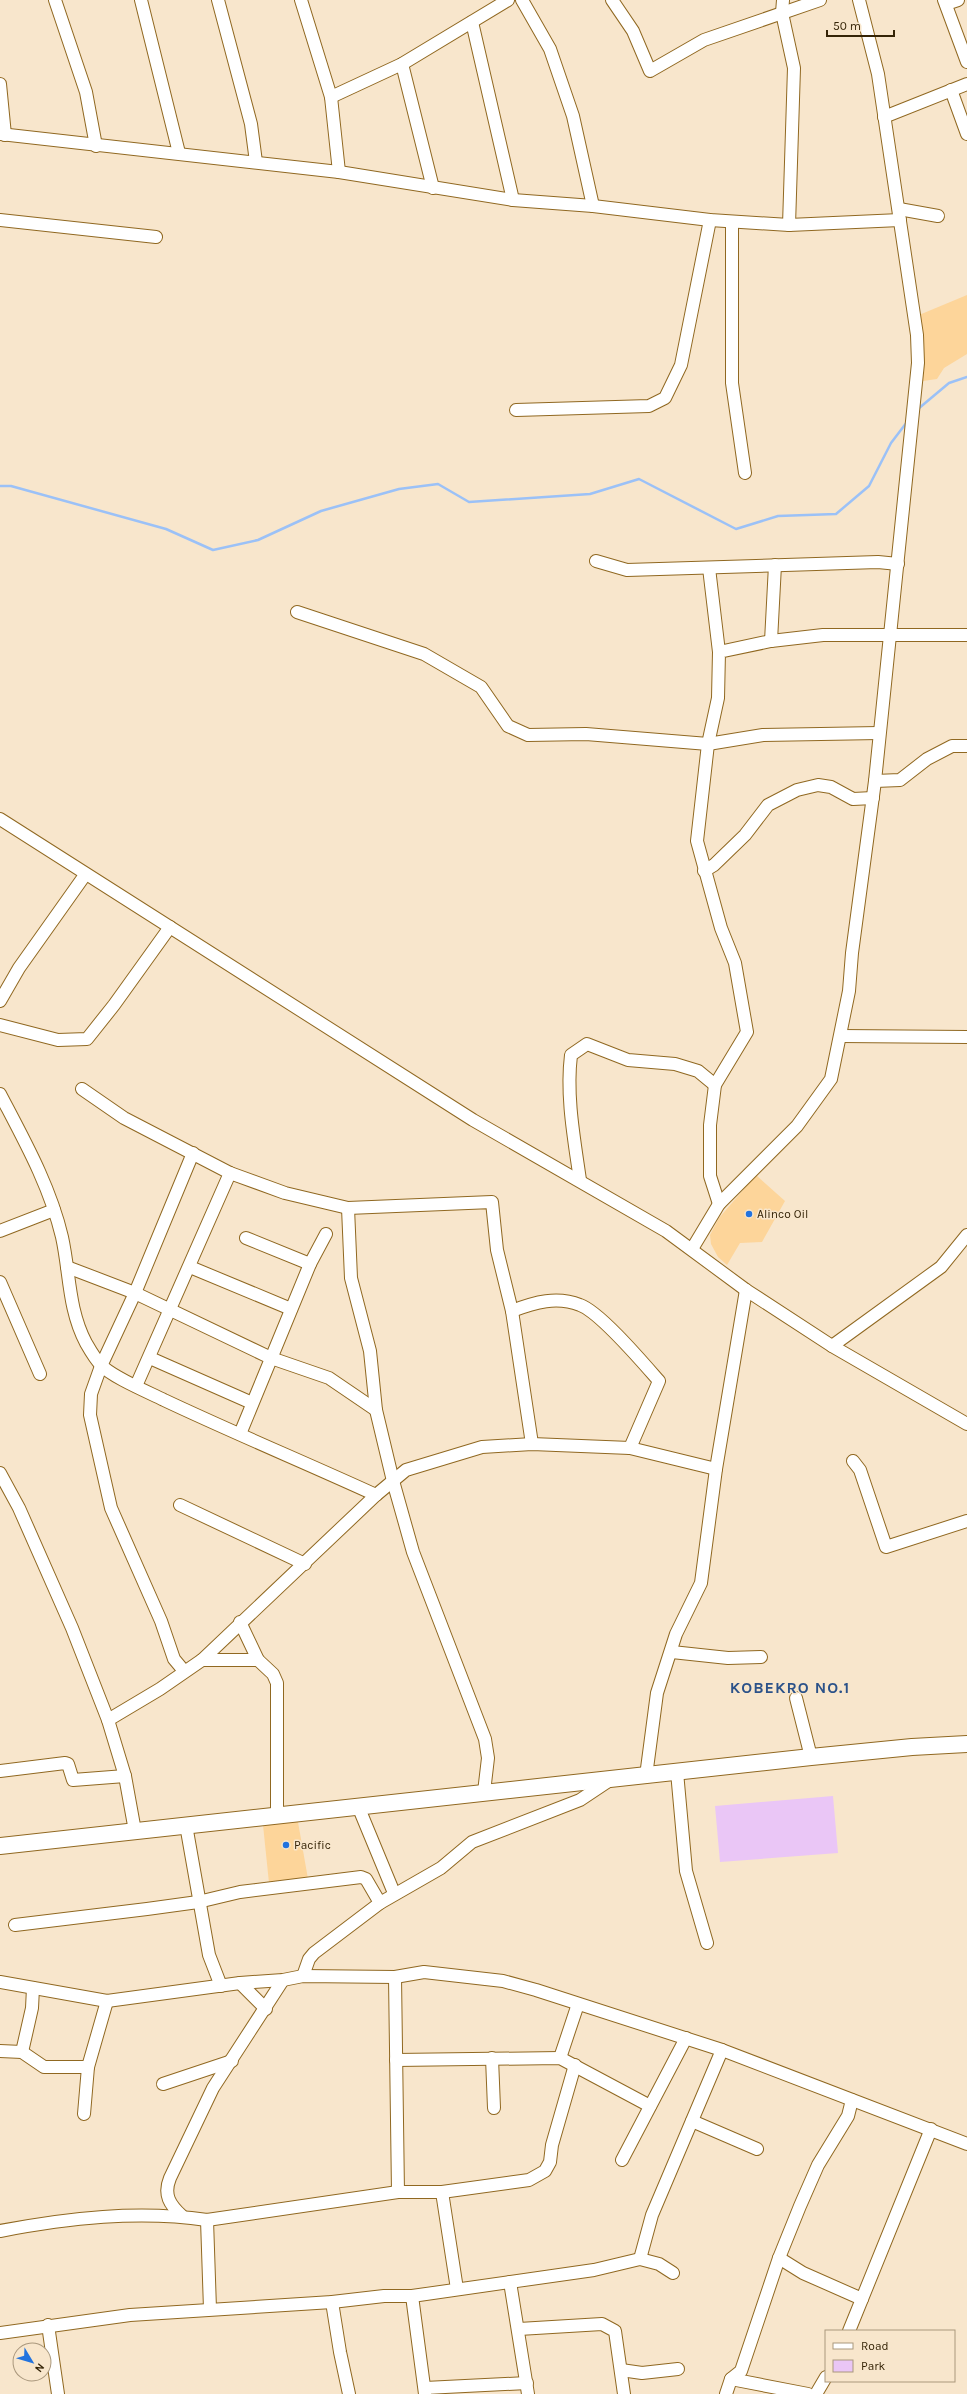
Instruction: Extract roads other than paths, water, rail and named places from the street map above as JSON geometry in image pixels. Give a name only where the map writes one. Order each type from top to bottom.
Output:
[{"type":"main road","points":[[0,1846],[812,1757],[912,1747],[967,1744]]},
{"type":"street","points":[[55,0],[86,92],[96,146]]},
{"type":"street","points":[[141,0],[179,153]]},
{"type":"street","points":[[218,0],[251,124],[256,162]]},
{"type":"street","points":[[301,0],[330,97],[339,172]]},
{"type":"street","points":[[330,97],[402,64],[508,0]]},
{"type":"street","points":[[522,0],[550,49],[573,116],[593,206]]},
{"type":"street","points":[[612,0],[633,31],[650,71],[704,40],[820,0]]},
{"type":"street","points":[[783,0],[782,13],[794,68],[789,225]]},
{"type":"street","points":[[692,1249],[719,1204],[797,1126],[818,1100],[831,1079],[849,991],[875,781],[918,363],[917,335],[878,74],[859,0]]},
{"type":"street","points":[[958,0],[945,2],[967,62]]},
{"type":"street","points":[[472,22],[513,200]]},
{"type":"street","points":[[402,64],[433,188]]},
{"type":"street","points":[[0,84],[3,134],[96,146],[179,153],[339,172],[513,200],[593,206],[732,222],[789,225],[899,215],[938,216]]},
{"type":"street","points":[[884,118],[967,84]]},
{"type":"street","points":[[951,90],[967,134]]},
{"type":"street","points":[[0,220],[156,237]]},
{"type":"street","points":[[516,410],[649,406],[665,398],[681,365],[710,220]]},
{"type":"street","points":[[732,222],[732,383],[745,473]]},
{"type":"street","points":[[596,561],[627,570],[878,562],[898,564]]},
{"type":"street","points":[[771,641],[775,565]]},
{"type":"street","points":[[709,568],[719,652],[718,698],[708,744],[697,841],[704,871],[735,963],[747,1032],[715,1085],[710,1125],[710,1176],[719,1204]]},
{"type":"street","points":[[298,612],[424,654],[481,687],[508,726],[528,735],[586,734],[708,744],[764,734],[879,733]]},
{"type":"street","points":[[719,652],[771,641],[823,635],[967,635]]},
{"type":"street","points":[[875,781],[900,780],[927,759],[952,746],[967,746]]},
{"type":"street","points":[[704,871],[714,865],[745,835],[768,805],[797,790],[818,785],[831,787],[853,799],[872,798]]},
{"type":"street","points":[[0,819],[85,875],[170,927],[473,1120],[580,1180],[692,1249],[746,1290],[832,1346],[967,1424]]},
{"type":"street","points":[[0,1001],[19,968],[85,875]]},
{"type":"street","points":[[0,1025],[58,1040],[87,1039],[114,1005],[170,927]]},
{"type":"street","points":[[841,1036],[967,1036]]},
{"type":"street","points":[[580,1180],[571,1113],[569,1074],[571,1055],[587,1044],[628,1060],[675,1064],[698,1071],[715,1085]]},
{"type":"street","points":[[82,1089],[124,1118],[230,1173],[285,1193],[348,1208],[492,1202],[497,1250],[512,1311],[532,1444]]},
{"type":"street","points":[[0,1094],[36,1162],[54,1210],[62,1237],[67,1267],[69,1293],[76,1322],[85,1342],[101,1366],[136,1386],[376,1495]]},
{"type":"street","points":[[184,1671],[174,1659],[161,1621],[111,1508],[90,1415],[91,1394],[101,1366],[134,1293],[193,1154]]},
{"type":"street","points":[[136,1386],[150,1358],[230,1173]]},
{"type":"street","points":[[348,1208],[351,1278],[370,1351],[376,1410],[412,1552],[485,1739],[488,1758],[484,1792]]},
{"type":"street","points":[[0,1231],[54,1210]]},
{"type":"street","points":[[240,1434],[310,1264],[326,1234]]},
{"type":"street","points":[[832,1346],[941,1267],[967,1235]]},
{"type":"street","points":[[246,1238],[310,1264]]},
{"type":"street","points":[[67,1267],[134,1293],[271,1358],[329,1378],[376,1410]]},
{"type":"street","points":[[190,1267],[291,1309]]},
{"type":"street","points":[[0,1282],[40,1374]]},
{"type":"street","points":[[646,1776],[657,1693],[672,1652],[676,1634],[701,1582],[716,1469],[746,1290]]},
{"type":"street","points":[[512,1311],[532,1303],[556,1300],[582,1305],[602,1321],[659,1381],[630,1448]]},
{"type":"street","points":[[150,1358],[252,1403]]},
{"type":"street","points":[[108,1720],[160,1689],[202,1660],[240,1622],[305,1564],[376,1495],[406,1470],[482,1447],[532,1444],[630,1448],[716,1469]]},
{"type":"street","points":[[853,1461],[860,1470],[886,1548],[967,1521]]},
{"type":"street","points":[[0,1472],[19,1508],[72,1628],[108,1720],[125,1776],[135,1831]]},
{"type":"street","points":[[180,1505],[305,1564]]},
{"type":"street","points":[[240,1622],[258,1660],[273,1674],[277,1683],[277,1815]]},
{"type":"street","points":[[672,1652],[728,1658],[761,1658]]},
{"type":"street","points":[[202,1660],[258,1660]]},
{"type":"street","points":[[796,1698],[812,1757]]},
{"type":"street","points":[[0,1771],[65,1763],[68,1764],[73,1780],[125,1776]]},
{"type":"street","points":[[677,1772],[686,1871],[707,1943]]},
{"type":"street","points":[[303,1976],[308,1960],[314,1953],[394,1893],[441,1868],[472,1842],[580,1800],[610,1780]]},
{"type":"street","points":[[358,1806],[394,1893]]},
{"type":"street","points":[[186,1825],[198,1902],[209,1955],[221,1986]]},
{"type":"street","points":[[15,1925],[198,1902],[240,1892],[361,1877],[366,1879],[380,1903]]},
{"type":"street","points":[[0,1982],[107,2001],[221,1986],[240,1982],[283,1980],[303,1976],[395,1977],[424,1972],[503,1981],[722,2050],[967,2144]]},
{"type":"street","points":[[395,1977],[398,2192]]},
{"type":"street","points":[[182,2216],[169,2202],[167,2184],[213,2088],[266,2009],[283,1980]]},
{"type":"street","points":[[240,1982],[266,2009]]},
{"type":"street","points":[[22,2052],[32,2008],[33,1988]]},
{"type":"street","points":[[84,2114],[88,2067],[107,2001]]},
{"type":"street","points":[[560,2058],[578,2004]]},
{"type":"street","points":[[622,2160],[686,2038]]},
{"type":"street","points":[[640,2259],[652,2215],[722,2050]]},
{"type":"street","points":[[0,2051],[22,2052],[44,2067],[88,2067]]},
{"type":"street","points":[[492,2058],[494,2108]]},
{"type":"street","points":[[396,2060],[560,2058],[650,2106]]},
{"type":"street","points":[[163,2084],[232,2061]]},
{"type":"street","points":[[0,2231],[91,2217],[182,2216],[207,2220],[398,2192],[442,2192],[529,2180],[545,2171],[550,2162],[552,2145],[575,2065]]},
{"type":"street","points":[[726,2394],[731,2379],[741,2371],[779,2258],[818,2165],[848,2116],[852,2100]]},
{"type":"street","points":[[692,2121],[757,2149]]},
{"type":"street","points":[[849,2330],[931,2129]]},
{"type":"street","points":[[442,2192],[457,2290]]},
{"type":"street","points":[[207,2220],[210,2309]]},
{"type":"street","points":[[779,2258],[803,2273],[862,2299]]},
{"type":"street","points":[[0,2332],[130,2315],[332,2302],[384,2296],[412,2296],[594,2270],[640,2259],[659,2264],[673,2273]]},
{"type":"street","points":[[412,2296],[425,2391],[527,2388],[519,2329],[510,2282]]},
{"type":"street","points":[[332,2302],[349,2394]]},
{"type":"street","points":[[519,2329],[602,2324],[615,2331],[624,2394]]},
{"type":"street","points":[[48,2325],[58,2394]]},
{"type":"street","points":[[621,2370],[642,2373],[678,2369]]},
{"type":"street","points":[[731,2379],[808,2394]]},
{"type":"street","points":[[816,2394],[825,2379]]},
{"type":"waterway","points":[[918,409],[949,383],[967,377]]},
{"type":"waterway","points":[[0,486],[11,486],[166,529],[213,550],[258,540],[321,511],[399,489],[438,484],[469,502],[590,494],[639,479],[736,529],[778,516],[836,514],[869,486],[891,443],[907,422]]},
{"type":"place","name":"Alinco Oil","points":[[749,1214]]},
{"type":"place","name":"Pacific","points":[[286,1845]]},
{"type":"district","name":"KOBEKRO NO.1","points":[[790,1687]]}]
